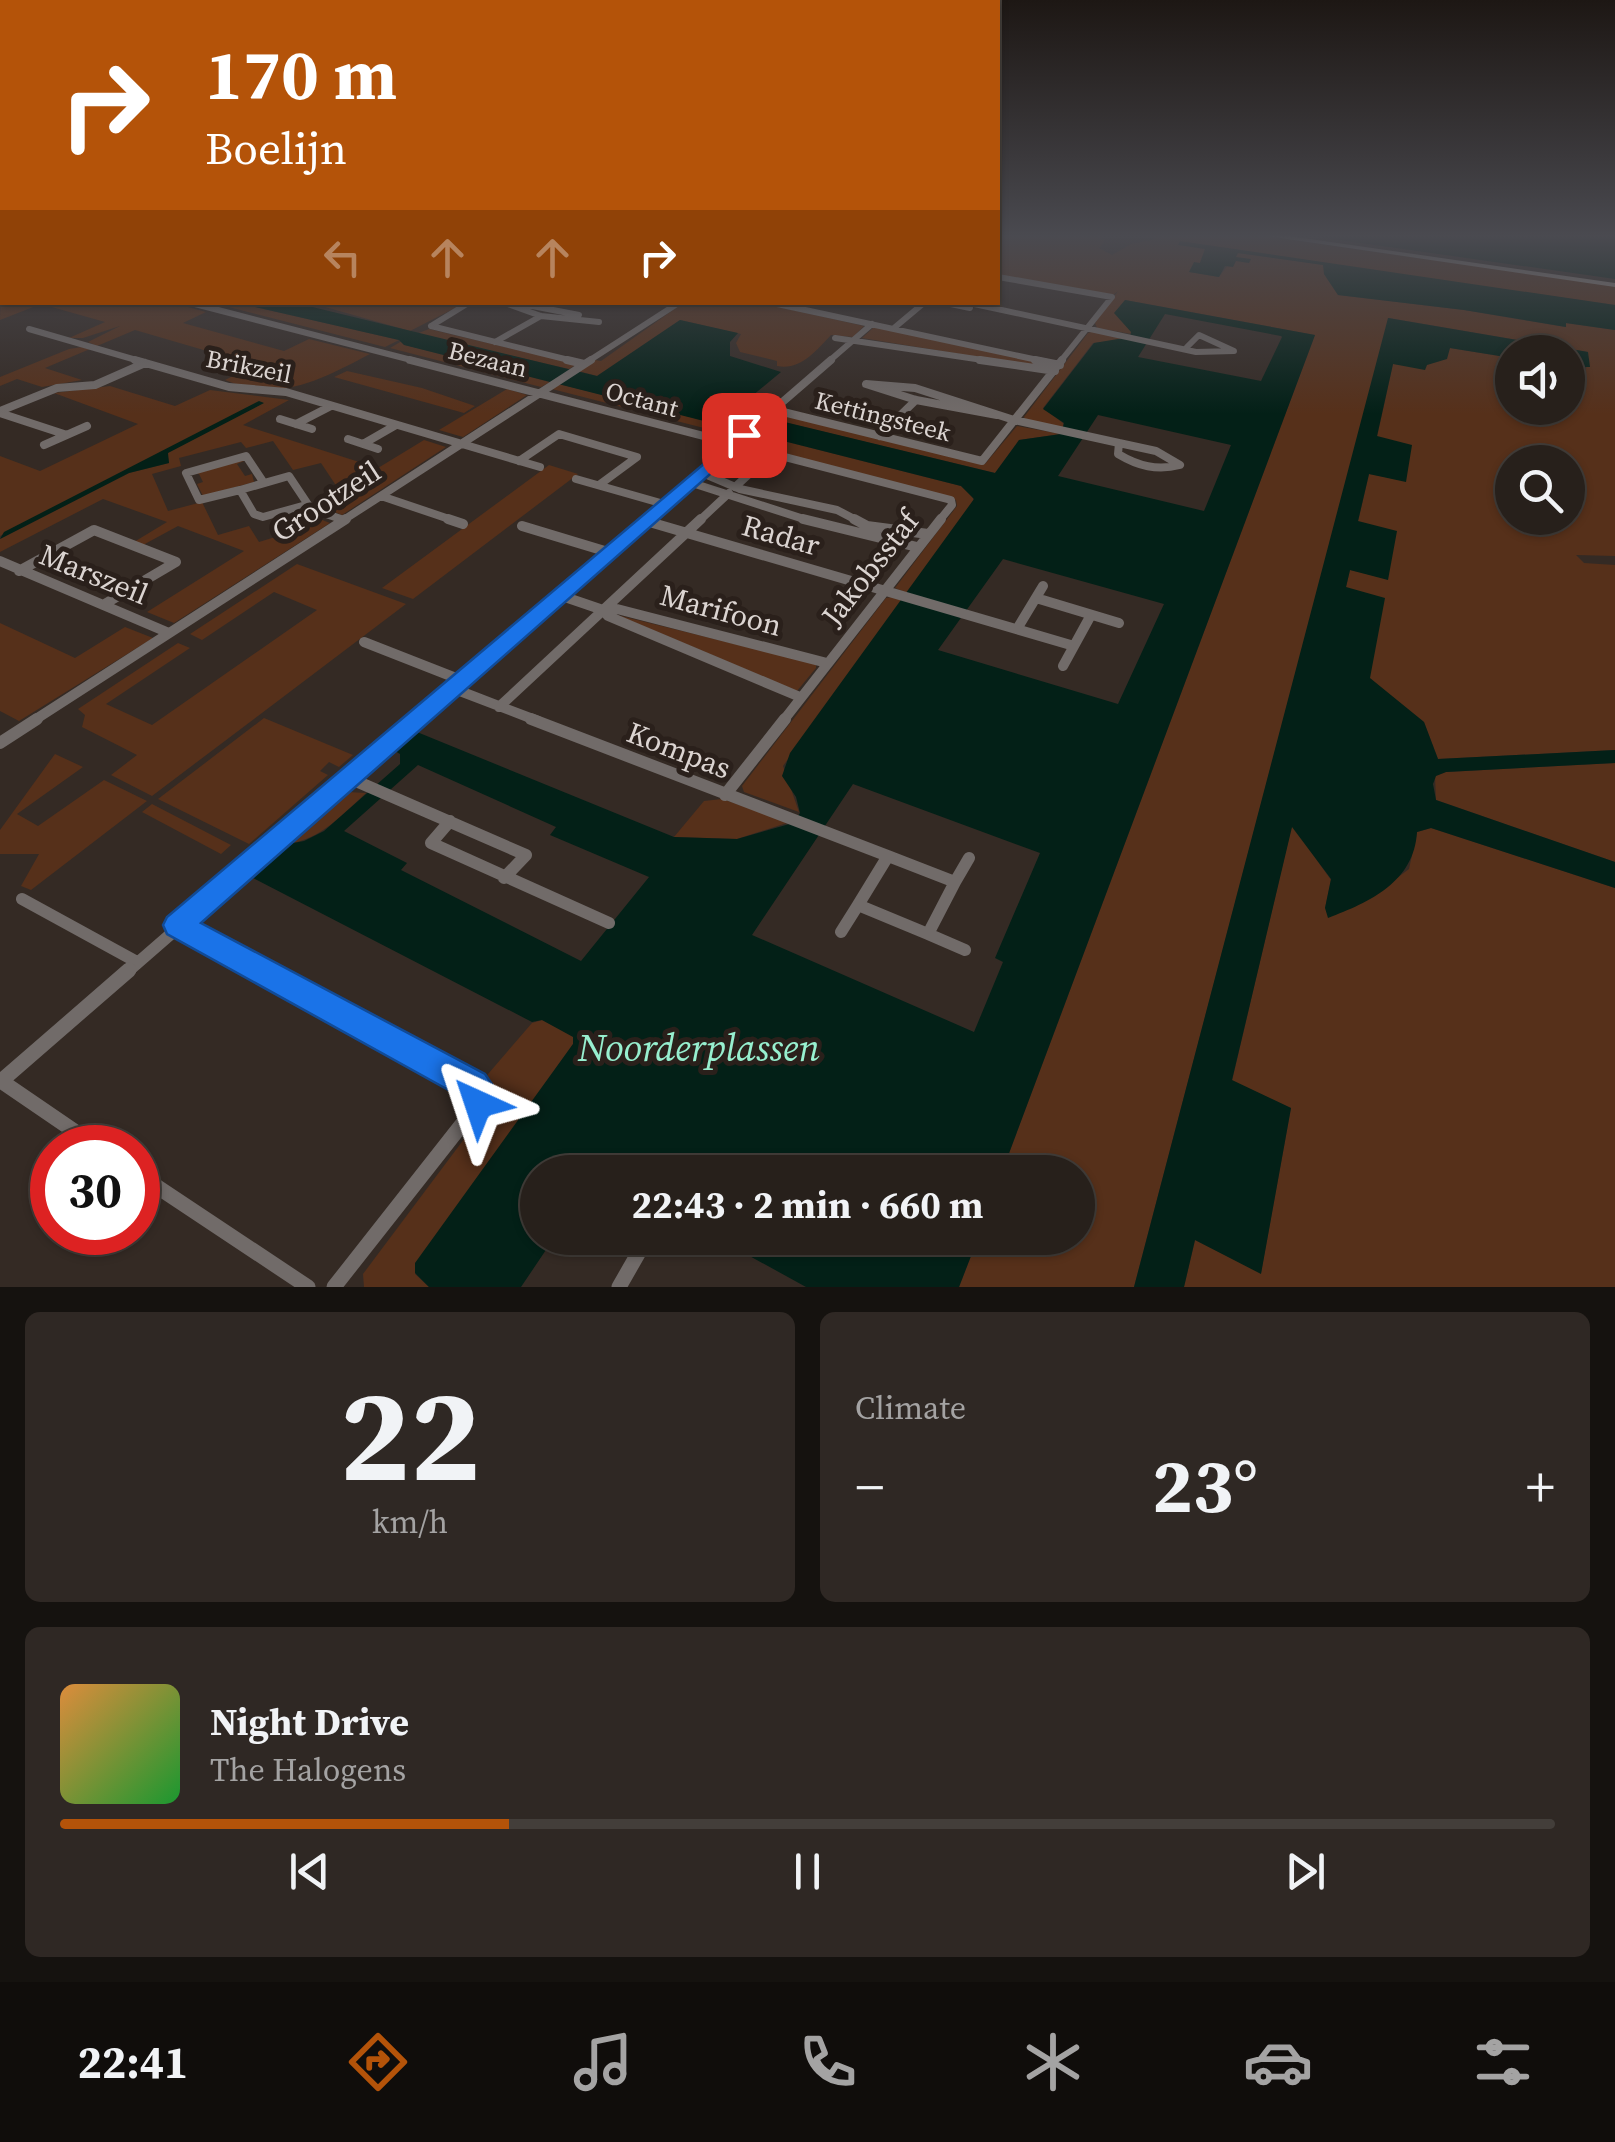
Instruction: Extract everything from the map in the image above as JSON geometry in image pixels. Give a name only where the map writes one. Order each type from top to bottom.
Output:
[{"type":"street","points":[[1016,420],[1112,297],[1096,294]]},
{"type":"street","name":"Bezaan","points":[[199,305],[540,393]]},
{"type":"street","points":[[465,305],[431,326],[582,366]]},
{"type":"street","points":[[511,305],[542,316],[599,322],[534,305]]},
{"type":"street","name":"Grootzeil","points":[[0,743],[676,305]]},
{"type":"street","points":[[782,305],[1057,368]]},
{"type":"street","points":[[894,328],[921,305]]},
{"type":"street","points":[[957,305],[1188,347],[1196,352],[1234,350],[1199,335],[1188,347]]},
{"type":"street","points":[[977,305],[1087,330]]},
{"type":"street","points":[[494,343],[542,316]]},
{"type":"street","points":[[64,1125],[0,1082],[872,324]]},
{"type":"street","name":"Brikzeil","points":[[29,328],[229,386],[286,392],[540,467]]},
{"type":"street","points":[[834,338],[1057,368]]},
{"type":"street","points":[[0,412],[56,388],[95,385],[146,362]]},
{"type":"street","points":[[998,415],[916,400],[866,384],[926,392],[1016,420],[1158,452],[1180,465],[1158,468],[1129,461],[1118,454],[1120,444]]},
{"type":"street","name":"Octant","points":[[540,393],[740,439]]},
{"type":"street","points":[[878,436],[916,400]]},
{"type":"street","points":[[296,424],[332,406]]},
{"type":"street","points":[[0,412],[67,435]]},
{"type":"street","name":"Kettingsteek","points":[[772,412],[982,461],[1016,420]]},
{"type":"street","points":[[280,419],[312,429]]},
{"type":"street","points":[[363,444],[396,425]]},
{"type":"street","points":[[44,446],[87,426]]},
{"type":"street","points":[[519,461],[558,434],[637,456],[599,485]]},
{"type":"street","points":[[348,439],[378,449]]},
{"type":"street","name":"Jakobsstaf","points":[[725,795],[952,504],[951,500],[772,453],[740,439]]},
{"type":"street","points":[[499,707],[772,453]]},
{"type":"street","points":[[264,483],[246,456],[186,472],[199,500],[240,490],[289,476],[306,504],[344,520]]},
{"type":"street","points":[[700,472],[732,490],[836,530],[917,547]]},
{"type":"street","points":[[576,479],[664,504]]},
{"type":"street","points":[[689,482],[836,510],[867,526],[928,534]]},
{"type":"street","points":[[240,490],[254,514],[262,517],[306,504]]},
{"type":"street","points":[[381,496],[462,524]]},
{"type":"street","name":"Radar","points":[[646,521],[1074,646]]},
{"type":"street","points":[[522,526],[608,552]]},
{"type":"street","points":[[19,571],[94,530],[176,562],[104,605]]},
{"type":"street","name":"Marszeil","points":[[0,562],[169,633]]},
{"type":"street","points":[[1017,630],[1043,586]]},
{"type":"street","name":"Marifoon","points":[[559,595],[602,610],[616,609],[827,664]]},
{"type":"street","points":[[1036,598],[1119,623]]},
{"type":"street","name":"Marifoon","points":[[602,610],[608,616],[800,697]]},
{"type":"street","points":[[1063,666],[1091,615]]},
{"type":"street","name":"Kompas","points":[[364,642],[499,707],[956,882]]},
{"type":"street","points":[[349,778],[526,855],[504,878]]},
{"type":"street","points":[[450,821],[431,844],[609,923]]},
{"type":"street","points":[[841,932],[888,856]]},
{"type":"street","points":[[928,934],[969,858]]},
{"type":"street","points":[[22,899],[137,962]]},
{"type":"street","points":[[858,905],[965,950]]},
{"type":"street","points":[[178,925],[480,1093],[478,1104],[334,1287]]},
{"type":"street","points":[[160,1189],[308,1287]]},
{"type":"street","points":[[619,1287],[637,1255]]},
{"type":"shaded area","points":[[1116,294],[1337,294],[1565,327],[1565,323],[1615,330],[1615,556],[1576,555],[1584,563],[1615,565],[1615,750],[1438,759],[1424,722],[1370,679],[1346,587],[1350,570],[1388,579],[1358,522],[1369,474],[1406,481],[1377,437],[1393,364],[1426,365],[1450,348],[1495,355],[1495,425],[1585,425],[1585,335],[1495,336],[1389,318],[1134,1287],[959,1287],[971,1255],[1095,1255],[1095,1155],[1008,1155],[1315,335],[1125,300],[1132,334],[1097,328],[1095,323]]},
{"type":"shaded area","points":[[1537,294],[1615,294],[1615,305]]},
{"type":"shaded area","points":[[0,305],[38,305],[0,320]]},
{"type":"shaded area","points":[[45,305],[192,305],[188,307],[206,312],[183,323],[284,351],[309,339],[370,354],[301,385],[245,387],[225,380],[255,365],[135,330],[97,346],[88,342],[120,326],[83,338],[69,338],[105,322]]},
{"type":"shaded area","points":[[221,305],[247,305],[399,340],[385,347]]},
{"type":"shaded area","points":[[318,305],[461,305],[410,331]]},
{"type":"shaded area","points":[[680,305],[770,305],[864,326],[853,337],[831,335],[793,366],[777,366],[777,361],[740,352],[736,343],[741,334],[680,320],[597,376],[578,371],[595,360],[601,361]]},
{"type":"shaded area","points":[[873,328],[1050,364],[1046,368],[862,338]]},
{"type":"shaded area","points":[[429,329],[577,364],[569,369],[416,334]]},
{"type":"shaded area","points":[[1088,333],[1127,339],[1093,343],[1043,408],[1064,428],[1026,420],[1024,417]]},
{"type":"shaded area","points":[[402,341],[405,345],[550,382],[541,387],[390,348]]},
{"type":"shaded area","points":[[82,347],[90,349],[45,368],[82,380],[42,387],[17,379],[0,386],[0,377]]},
{"type":"shaded area","points":[[347,371],[422,388],[475,406],[464,413],[334,377]]},
{"type":"shaded area","points":[[559,384],[742,430],[735,436],[552,389]]},
{"type":"shaded area","points":[[110,386],[175,406],[210,390],[289,400],[243,425],[378,468],[424,440],[446,447],[342,515],[315,504],[343,496],[321,463],[293,470],[273,441],[246,448],[241,442],[179,458],[181,466],[152,474],[168,511],[202,502],[218,535],[249,526],[259,542],[311,526],[304,513],[330,523],[174,623],[147,612],[244,551],[178,526],[143,545],[134,542],[167,522],[103,499],[0,552],[0,539],[129,473],[169,463],[167,453],[263,403],[0,536],[0,456],[40,471],[138,424],[54,393]]},
{"type":"shaded area","points":[[507,389],[527,395],[463,437],[439,430]]},
{"type":"shaded area","points":[[783,414],[985,464],[1017,426],[1061,434],[1019,440],[995,473],[771,419]]},
{"type":"shaded area","points":[[756,434],[961,486],[972,494],[974,503],[907,593],[895,588],[957,506],[956,500],[749,444]]},
{"type":"shaded area","points":[[244,461],[237,464],[245,476],[252,474],[254,482],[203,496],[197,484],[203,482],[199,474],[193,474]]},
{"type":"shaded area","points":[[549,465],[578,474],[413,599],[382,588]]},
{"type":"shaded area","points":[[297,564],[406,604],[152,796],[111,775],[137,755],[82,727],[85,715],[78,709],[178,643],[190,648],[106,704],[152,725],[317,610],[274,592],[202,640],[190,634]]},
{"type":"shaded area","points":[[886,598],[902,600],[783,766],[799,812],[744,792],[742,786]]},
{"type":"shaded area","points":[[617,615],[816,664],[816,668],[797,691]]},
{"type":"shaded area","points":[[0,623],[75,658],[125,627],[153,638],[19,721],[0,711]]},
{"type":"shaded area","points":[[264,718],[353,755],[339,767],[329,762],[320,771],[328,775],[249,844],[158,799]]},
{"type":"shaded area","points":[[55,754],[83,767],[17,814],[38,826],[104,780],[147,801],[31,890],[21,886],[39,854],[0,854],[0,830]]},
{"type":"shaded area","points":[[1615,763],[1615,862],[1436,800],[1435,776],[1446,772]]},
{"type":"shaded area","points":[[348,792],[366,793],[321,831],[288,844]]},
{"type":"shaded area","points":[[722,799],[790,822],[737,839],[674,837],[704,801]]},
{"type":"shaded area","points":[[152,804],[231,845],[221,854],[142,812]]},
{"type":"shaded area","points":[[1292,825],[1331,880],[1325,908],[1393,881],[1409,869],[1417,832],[1431,828],[1615,888],[1615,1287],[1184,1287],[1195,1240],[1261,1273],[1291,1108],[1232,1081]]},
{"type":"shaded area","points":[[542,1020],[573,1036],[573,1044],[415,1274],[429,1287],[364,1287],[363,1274],[494,1099],[492,1087],[482,1081],[532,1023]]},
{"type":"water","points":[[1541,294],[1615,305],[1615,330],[1566,323],[1566,327],[1338,295]]},
{"type":"water","name":"Noorderplassen","points":[[1125,300],[1315,335],[1008,1155],[520,1155],[520,1255],[543,1255],[521,1287],[429,1287],[415,1273],[415,1263],[573,1044],[573,1037],[542,1020],[532,1022],[251,877],[288,844],[324,831],[400,764],[400,754],[395,751],[417,732],[674,837],[737,839],[793,823],[800,813],[796,797],[782,776],[790,753],[974,499],[961,486],[404,345],[399,340],[247,305],[304,305],[597,376],[680,320],[738,333],[730,342],[730,356],[781,372],[740,406],[751,410],[748,413],[995,473],[1019,440],[1061,434],[1064,423],[1043,409],[1094,343],[1130,337],[1131,332],[1114,313]],"holes":[[[1165,314],[1281,336],[1261,381],[1138,357]],[[1098,415],[1231,445],[1204,511],[1058,476]],[[1003,559],[1164,604],[1118,704],[938,650]],[[418,765],[556,827],[550,835],[649,877],[581,961],[401,870],[407,863],[344,831]],[[853,784],[1040,853],[995,958],[1003,962],[974,1032],[752,935]]]},
{"type":"water","points":[[1388,318],[1495,336],[1495,355],[1450,348],[1447,359],[1427,365],[1425,370],[1393,364],[1377,436],[1412,445],[1406,482],[1369,474],[1358,521],[1397,531],[1388,580],[1350,570],[1346,587],[1385,598],[1370,678],[1424,722],[1438,759],[1615,750],[1615,763],[1446,772],[1436,776],[1433,784],[1436,800],[1615,862],[1615,888],[1431,828],[1417,832],[1408,864],[1387,888],[1328,918],[1325,908],[1331,879],[1292,827],[1232,1080],[1291,1108],[1261,1274],[1195,1240],[1184,1287],[1134,1287]]},
{"type":"water","points":[[259,401],[264,403],[168,453],[169,463],[129,473],[0,539],[4,532]]},
{"type":"water","points":[[748,1255],[971,1255],[959,1287],[806,1287]]},
{"type":"route","points":[[478,1104],[480,1093],[473,1086],[178,925],[744,435]]}]
